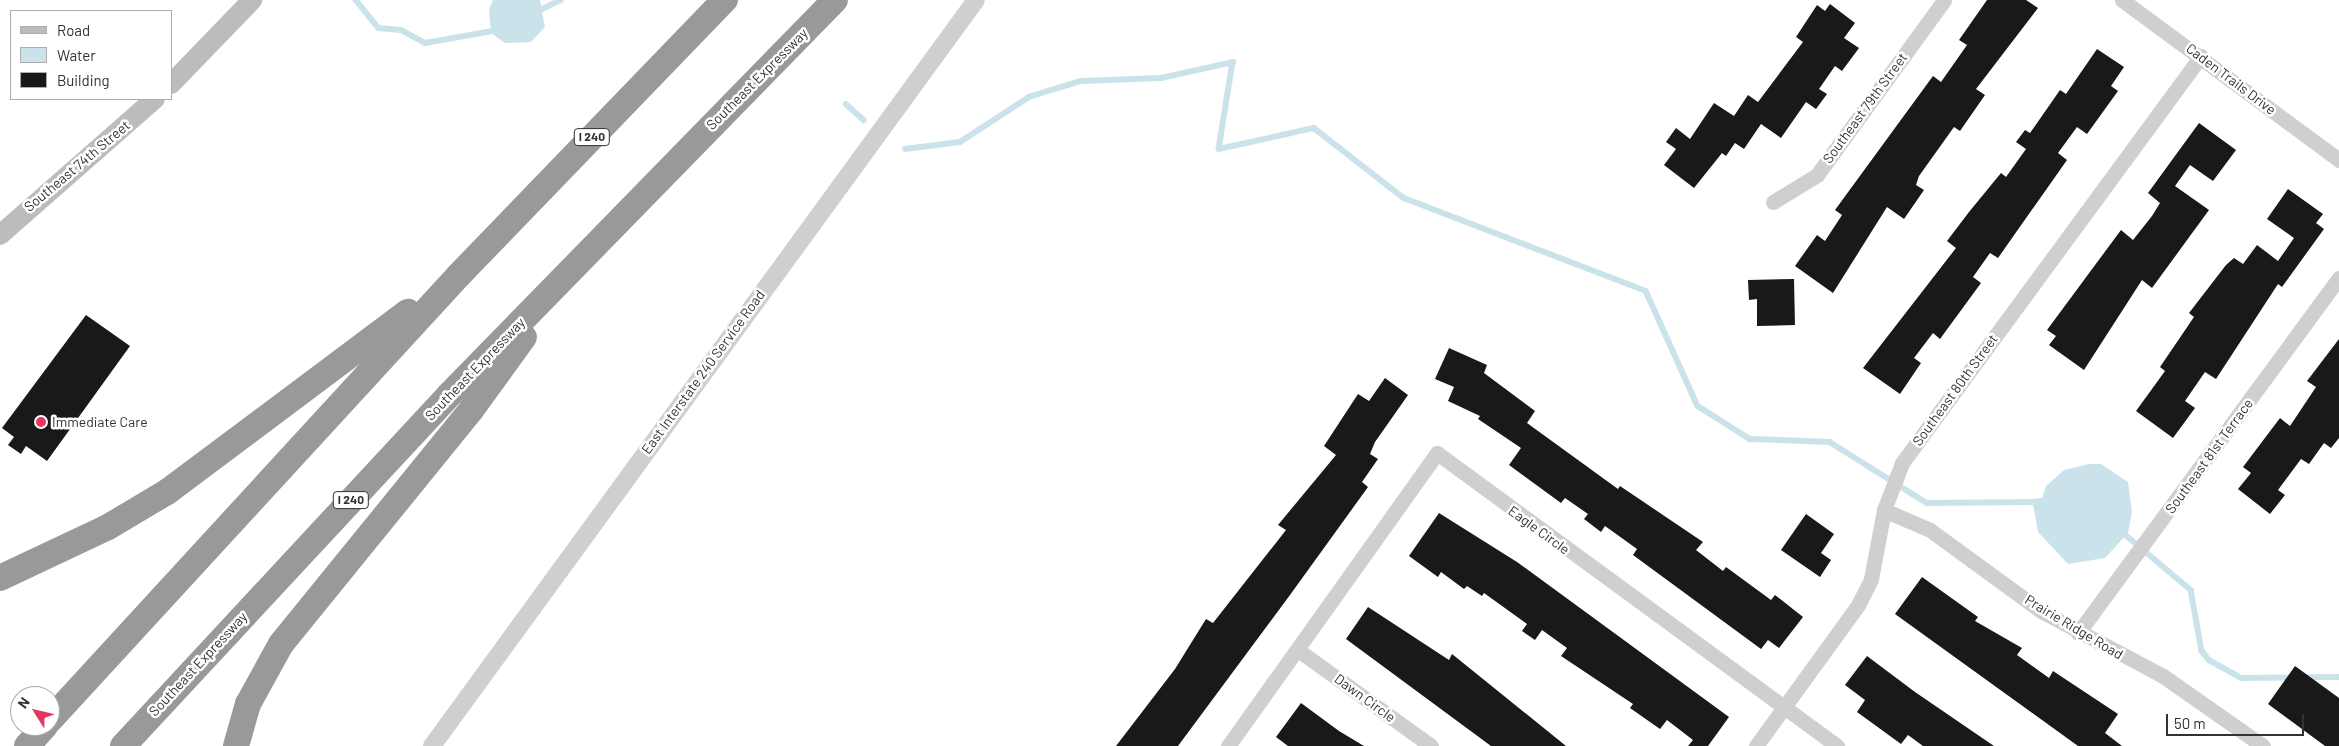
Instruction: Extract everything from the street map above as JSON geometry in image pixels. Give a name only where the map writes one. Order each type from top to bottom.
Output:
[{"type":"highway","name":"I 240","points":[[60,709],[459,275],[725,0]]},
{"type":"highway","name":"Southeast Expressway","points":[[123,746],[582,257],[835,0]]},
{"type":"highway","points":[[236,746],[248,704],[282,644],[471,410],[582,257]]},
{"type":"highway","points":[[0,578],[108,527],[167,492],[459,275]]},
{"type":"highway","points":[[27,746],[36,736]]},
{"type":"main road","points":[[172,83],[252,0]]},
{"type":"main road","name":"Southeast 74th Street","points":[[0,234],[154,100]]},
{"type":"street","name":"East Interstate 240 Service Road","points":[[432,746],[976,0]]},
{"type":"street","name":"Southeast 79th Street","points":[[1773,202],[1817,175],[1944,0]]},
{"type":"street","name":"Caden Trails Drive","points":[[2122,0],[2339,160]]},
{"type":"street","name":"Southeast 80th Street","points":[[1756,746],[1783,706],[1858,605],[1876,560],[1888,494],[1902,463],[2200,56]]},
{"type":"street","name":"Southeast 81st Terrace","points":[[2078,633],[2339,278]]},
{"type":"street","name":"Eagle Circle","points":[[1298,650],[1437,453],[1837,746]]},
{"type":"street","name":"Prairie Ridge Road","points":[[1884,510],[1930,530],[2078,633],[2163,676],[2263,746]]},
{"type":"street","points":[[1228,746],[1298,650]]},
{"type":"street","name":"Dawn Circle","points":[[1298,650],[1431,746]]},
{"type":"water","points":[[493,0],[540,0],[545,27],[531,42],[505,43],[491,33],[489,9]]},
{"type":"water","points":[[2089,464],[2101,464],[2128,482],[2132,512],[2128,533],[2105,558],[2068,564],[2038,532],[2032,499],[2042,498],[2046,486],[2064,470]]},
{"type":"building","points":[[1987,0],[2026,0],[2038,8],[1976,89],[1985,95],[1960,131],[1954,127],[1919,176],[1916,185],[1924,190],[1904,219],[1887,207],[1833,293],[1795,266],[1817,235],[1825,241],[1842,215],[1835,210],[1933,76],[1941,82],[1967,45],[1959,40]]},
{"type":"building","points":[[1830,4],[1855,23],[1844,38],[1859,48],[1842,71],[1835,66],[1819,89],[1827,94],[1816,109],[1806,102],[1781,138],[1761,124],[1744,149],[1735,143],[1726,156],[1722,153],[1694,188],[1664,165],[1676,149],[1666,142],[1676,128],[1690,139],[1714,103],[1734,116],[1748,95],[1758,102],[1803,42],[1796,37],[1817,5],[1825,11]]},
{"type":"building","points":[[2097,49],[2124,67],[2111,86],[2118,91],[2087,134],[2077,127],[2058,153],[2067,160],[1998,258],[1990,253],[1973,277],[1981,283],[1940,339],[1933,333],[1914,358],[1921,363],[1900,394],[1863,368],[1956,248],[1947,241],[2001,173],[2006,177],[2026,149],[2016,142],[2025,130],[2030,133],[2060,90],[2066,94]]},
{"type":"building","points":[[2199,123],[2236,150],[2213,181],[2190,165],[2175,186],[2209,210],[2152,288],[2142,280],[2084,370],[2049,345],[2056,336],[2047,330],[2121,230],[2133,240],[2152,216],[2160,203],[2148,193]]},
{"type":"building","points":[[2288,189],[2323,214],[2316,223],[2324,229],[2282,287],[2278,284],[2216,379],[2205,372],[2185,401],[2195,408],[2173,438],[2136,411],[2165,371],[2160,367],[2194,317],[2189,313],[2226,265],[2234,258],[2243,264],[2257,245],[2278,261],[2294,238],[2267,219]]},
{"type":"building","points":[[1794,279],[1795,325],[1757,326],[1757,299],[1749,300],[1748,280]]},
{"type":"building","points":[[86,315],[130,346],[47,461],[26,446],[21,454],[8,445],[14,437],[2,428]]},
{"type":"building","points":[[2339,339],[2339,438],[2331,448],[2324,443],[2309,464],[2301,459],[2278,490],[2285,495],[2270,514],[2238,489],[2251,473],[2243,467],[2280,418],[2290,426],[2316,387],[2307,381]]},
{"type":"building","points":[[1449,348],[1487,365],[1484,373],[1535,411],[1527,423],[1618,489],[1620,486],[1703,542],[1696,550],[1723,571],[1726,567],[1771,600],[1775,595],[1803,617],[1779,648],[1768,640],[1761,649],[1633,555],[1637,549],[1605,526],[1601,532],[1584,519],[1588,514],[1565,498],[1561,503],[1509,465],[1521,448],[1478,419],[1480,416],[1448,401],[1454,387],[1435,379]]},
{"type":"building","points":[[1385,378],[1408,395],[1375,442],[1370,454],[1378,459],[1362,482],[1368,487],[1290,595],[1178,746],[1116,746],[1175,669],[1206,619],[1213,623],[1286,530],[1278,525],[1336,455],[1324,446],[1358,394],[1369,401]]},
{"type":"building","points":[[1439,513],[1517,562],[1729,717],[1708,746],[1688,746],[1693,740],[1667,720],[1660,729],[1630,708],[1633,704],[1561,656],[1567,648],[1542,630],[1535,640],[1522,631],[1527,624],[1484,593],[1482,596],[1467,586],[1464,589],[1441,572],[1438,577],[1409,556]]},
{"type":"building","points":[[1806,514],[1834,534],[1821,553],[1831,560],[1820,577],[1781,550]]},
{"type":"building","points":[[1922,577],[1978,617],[1975,621],[2022,648],[2017,655],[2049,678],[2053,671],[2118,714],[2105,733],[2122,746],[2078,746],[1895,614]]},
{"type":"building","points":[[1368,607],[1449,660],[1452,654],[1566,746],[1491,746],[1346,639]]},
{"type":"building","points":[[1867,656],[1915,692],[1994,746],[1923,746],[1908,735],[1901,744],[1857,712],[1865,700],[1845,685]]},
{"type":"building","points":[[2295,666],[2339,698],[2339,746],[2325,746],[2268,704]]},
{"type":"building","points":[[1301,703],[1339,731],[1364,746],[1288,746],[1276,737]]},
{"type":"waterway","points":[[356,0],[379,28],[401,30],[425,43],[498,30]]},
{"type":"waterway","points":[[538,11],[561,0]]},
{"type":"waterway","points":[[905,149],[960,142],[1029,97],[1081,81],[1161,78],[1233,62],[1219,149],[1314,128],[1404,198],[1646,291],[1698,406],[1750,439],[1830,442],[1927,503],[2039,502]]},
{"type":"waterway","points":[[846,104],[864,120]]},
{"type":"waterway","points":[[2121,531],[2191,590],[2202,651],[2209,660],[2241,678],[2339,677]]},
{"type":"place","name":"Immediate Care","points":[[41,422]]}]
